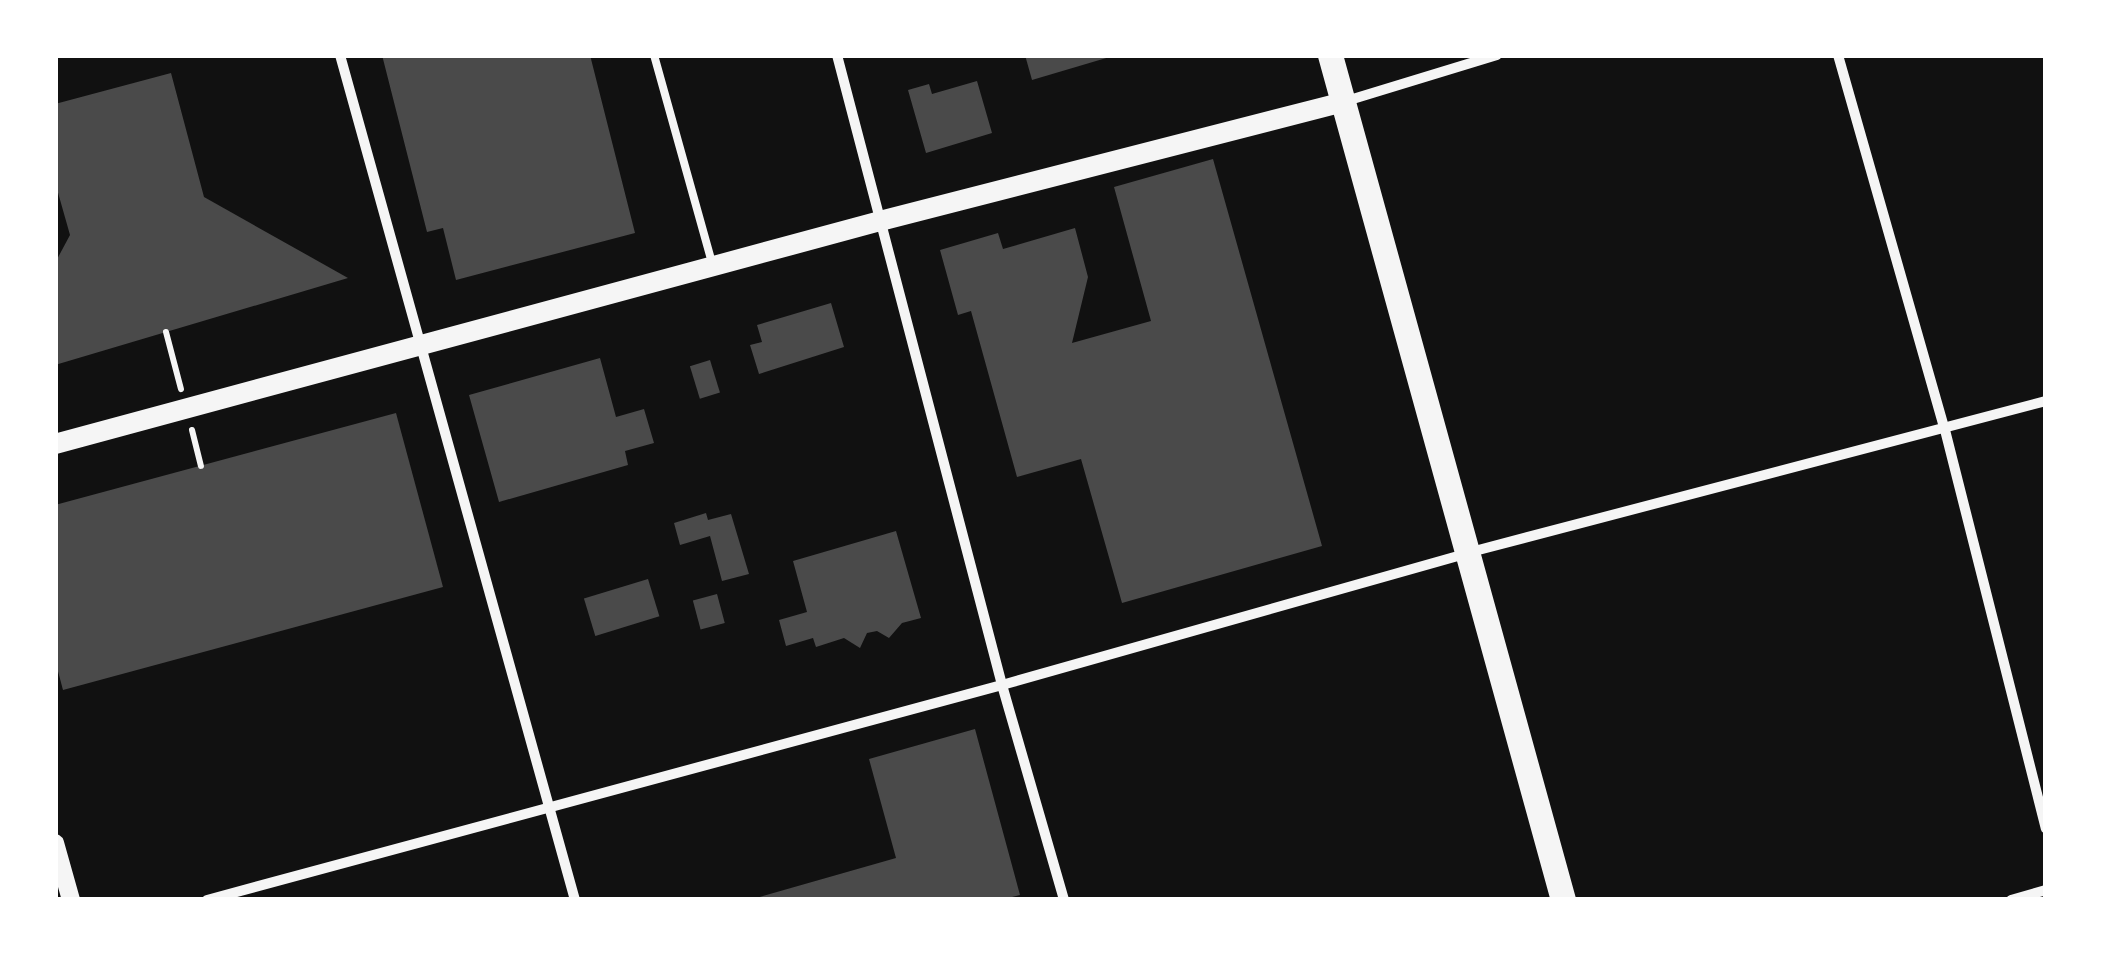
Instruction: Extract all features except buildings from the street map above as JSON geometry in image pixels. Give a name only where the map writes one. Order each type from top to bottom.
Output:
[{"type":"main road","points":[[1330,55],[1563,900]]},
{"type":"main road","points":[[55,444],[884,220],[1342,102]]},
{"type":"street","points":[[340,55],[418,349],[575,900]]},
{"type":"street","points":[[837,55],[884,220],[1002,685],[1064,900]]},
{"type":"street","points":[[1342,102],[1497,55]]},
{"type":"street","points":[[1838,55],[1945,430],[2046,828]]},
{"type":"street","points":[[207,900],[1002,685],[1467,553],[1945,430],[2046,400]]},
{"type":"street","points":[[55,843],[70,900]]},
{"type":"street","points":[[2011,900],[2046,890]]},
{"type":"lane","points":[[654,55],[713,267]]}]
